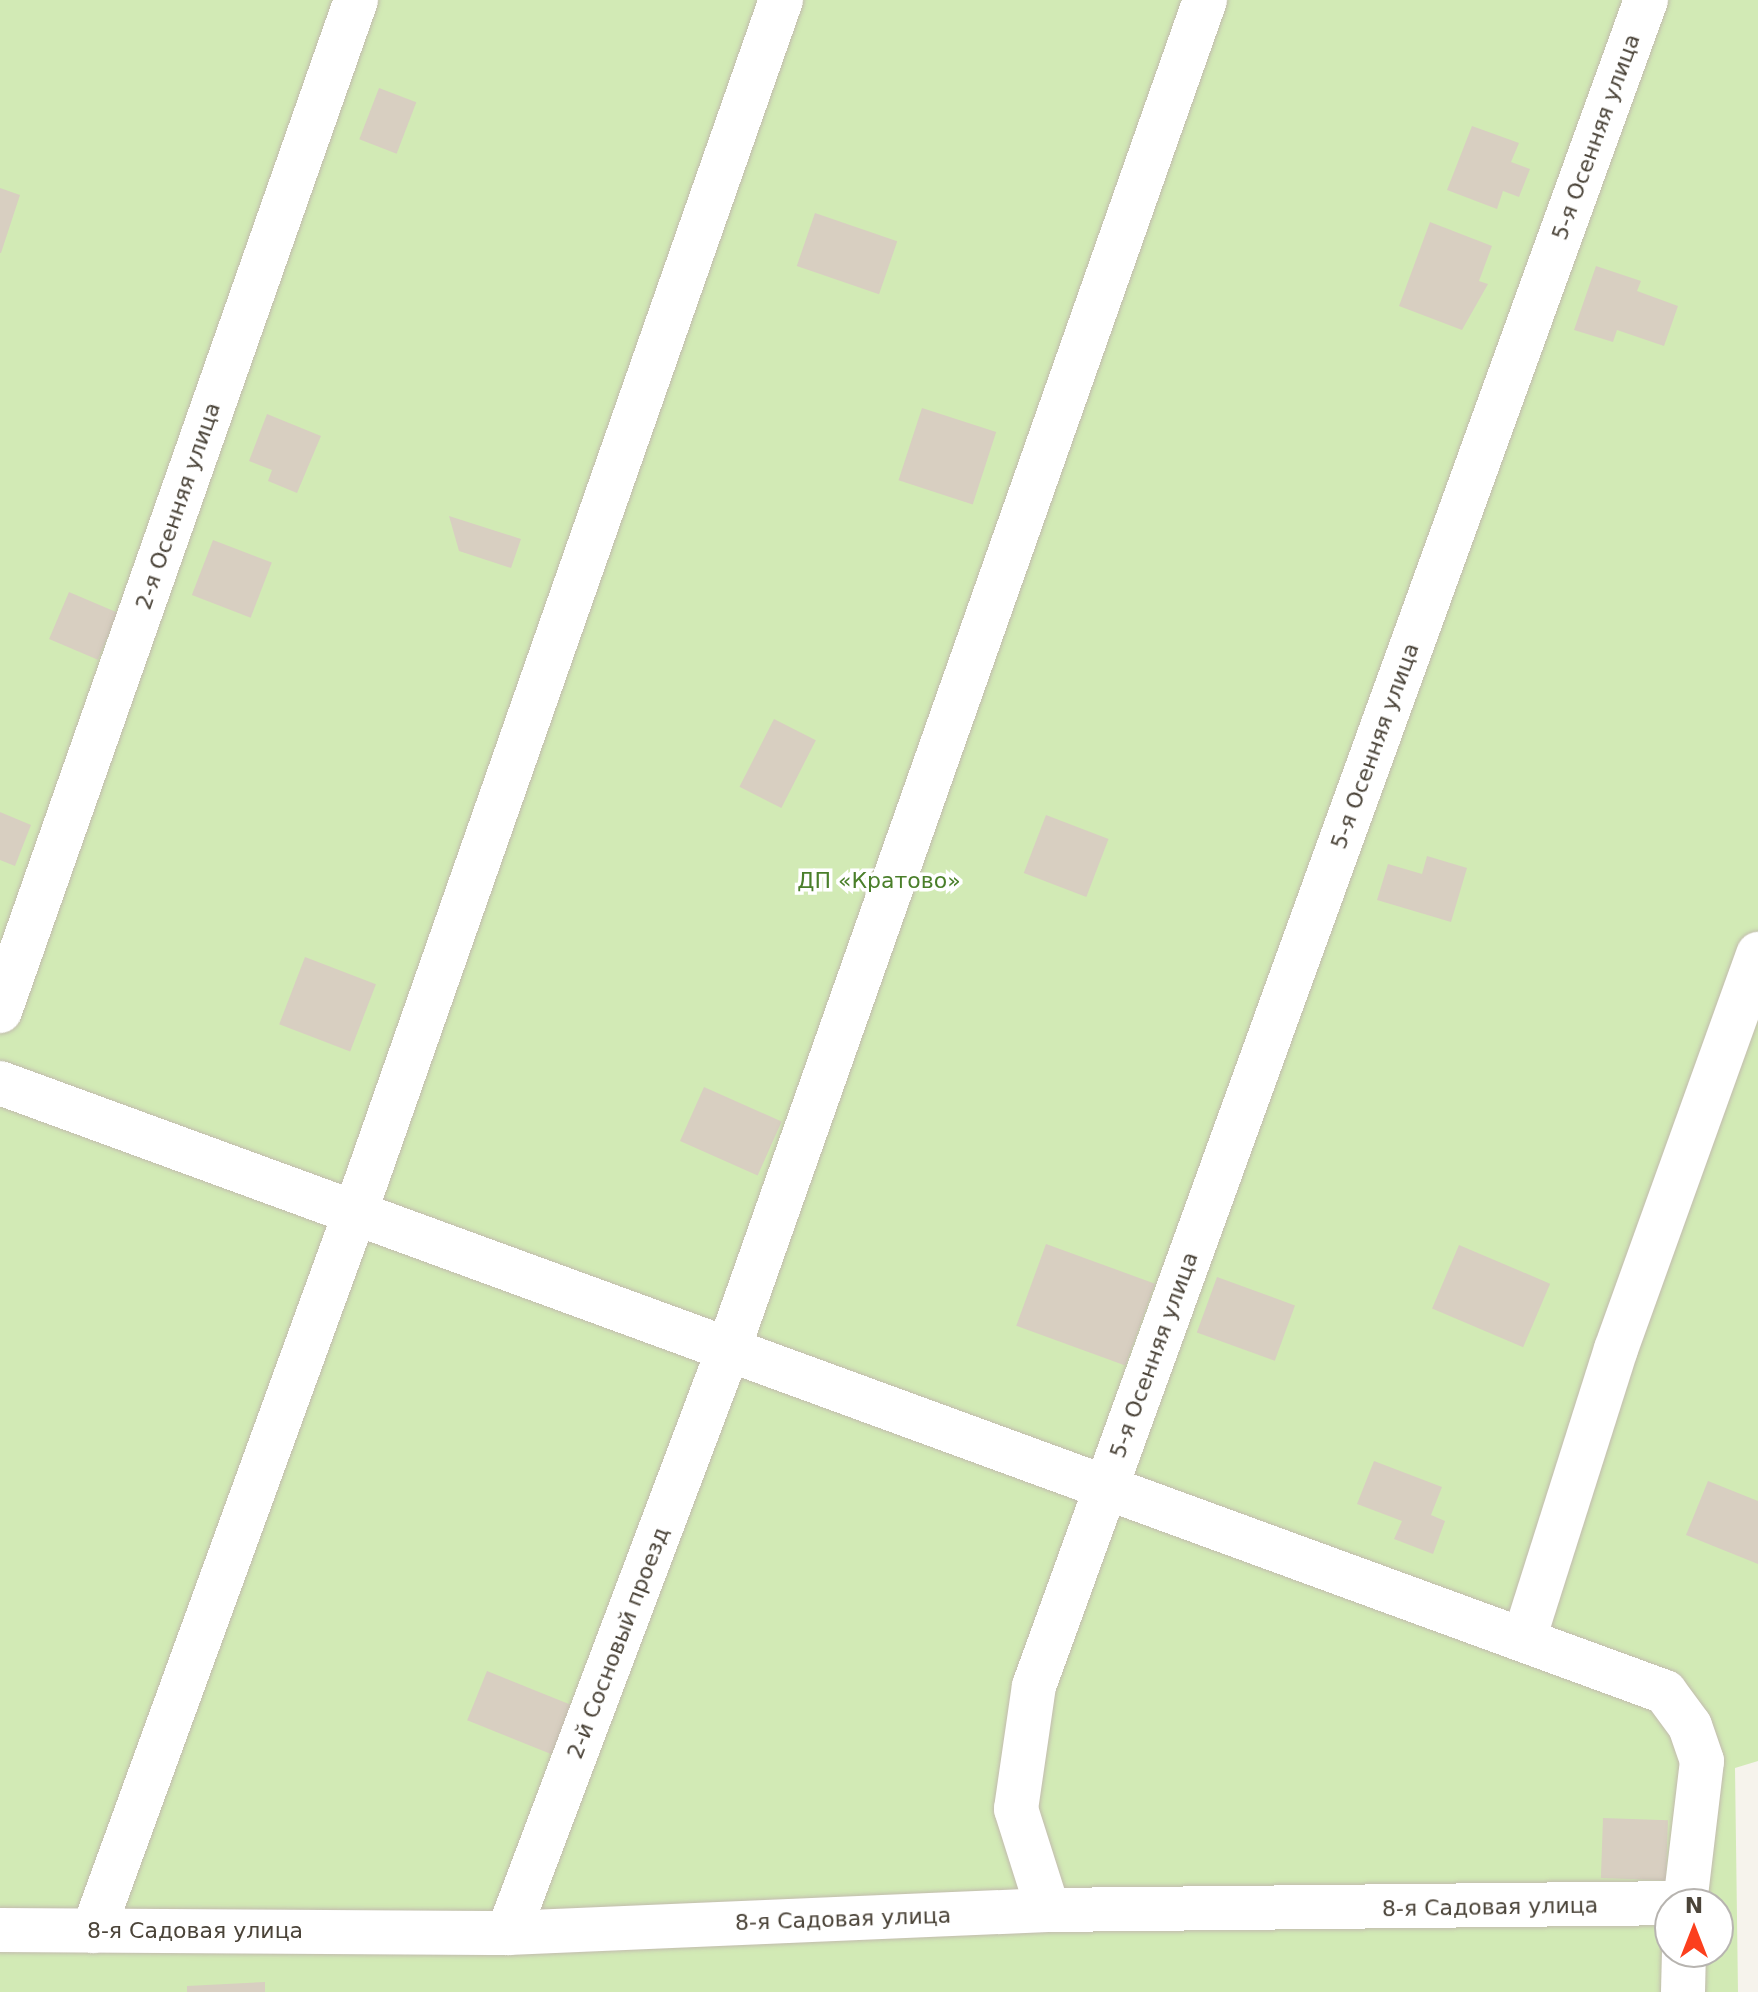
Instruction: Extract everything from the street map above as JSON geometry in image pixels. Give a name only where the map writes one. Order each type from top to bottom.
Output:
[{"type":"street","name":"2-я Осенняя улица","points":[[0,1011],[356,0]]},
{"type":"street","points":[[93,1931],[355,1213],[781,0]]},
{"type":"street","name":"2-й Сосновый проезд","points":[[508,1933],[727,1353],[1205,0]]},
{"type":"street","name":"5-я Осенняя улица","points":[[1048,1910],[1016,1809],[1020,1749],[1069,1580],[1104,1493],[1646,0]]},
{"type":"street","points":[[1524,1639],[1616,1349],[1758,954]]},
{"type":"street","points":[[0,1083],[1104,1493],[1524,1639],[1665,1692],[1690,1726],[1702,1761],[1687,1888]]},
{"type":"street","name":"8-я Садовая улица","points":[[0,1930],[508,1933],[1048,1910],[1654,1904]]},
{"type":"street","points":[[1683,1992],[1684,1968]]},
{"type":"green space","name":"ДП «Кратово»","points":[[0,0],[1758,0],[1758,1761],[1735,1768],[1738,1992],[0,1992]]},
{"type":"building","points":[[379,88],[416,102],[397,154],[359,139]]},
{"type":"building","points":[[1472,126],[1519,143],[1511,162],[1530,169],[1519,197],[1503,191],[1497,209],[1447,190]]},
{"type":"building","points":[[0,188],[20,195],[1,253],[0,253]]},
{"type":"building","points":[[815,213],[897,241],[879,294],[797,266]]},
{"type":"building","points":[[1430,222],[1492,246],[1479,281],[1488,284],[1462,330],[1399,306]]},
{"type":"building","points":[[1596,266],[1641,281],[1637,291],[1678,306],[1664,346],[1617,330],[1613,342],[1574,330]]},
{"type":"building","points":[[922,408],[996,432],[973,504],[899,480]]},
{"type":"building","points":[[267,414],[321,436],[297,493],[268,481],[272,470],[249,461]]},
{"type":"building","points":[[449,516],[521,539],[511,568],[459,551]]},
{"type":"building","points":[[213,540],[272,563],[251,618],[192,595]]},
{"type":"building","points":[[69,592],[118,613],[98,660],[49,639]]},
{"type":"building","points":[[774,719],[816,740],[781,808],[739,787]]},
{"type":"building","points":[[0,812],[31,825],[15,866],[0,860]]},
{"type":"building","points":[[1046,815],[1109,839],[1086,897],[1024,873]]},
{"type":"building","points":[[1427,856],[1467,868],[1451,922],[1377,900],[1388,864],[1422,874]]},
{"type":"building","points":[[305,957],[376,984],[350,1051],[279,1024]]},
{"type":"building","points":[[704,1087],[782,1122],[758,1175],[680,1141]]},
{"type":"building","points":[[1046,1244],[1155,1284],[1125,1365],[1016,1326]]},
{"type":"building","points":[[1459,1245],[1550,1284],[1523,1347],[1432,1309]]},
{"type":"building","points":[[1217,1277],[1295,1305],[1275,1361],[1197,1332]]},
{"type":"building","points":[[1374,1461],[1442,1487],[1431,1515],[1445,1521],[1433,1554],[1394,1539],[1402,1521],[1357,1504]]},
{"type":"building","points":[[1708,1481],[1758,1501],[1758,1564],[1686,1535]]},
{"type":"building","points":[[487,1671],[571,1705],[552,1754],[467,1720]]},
{"type":"building","points":[[1603,1818],[1668,1820],[1666,1880],[1601,1878]]},
{"type":"building","points":[[265,1982],[265,1992],[187,1992],[187,1986]]}]
